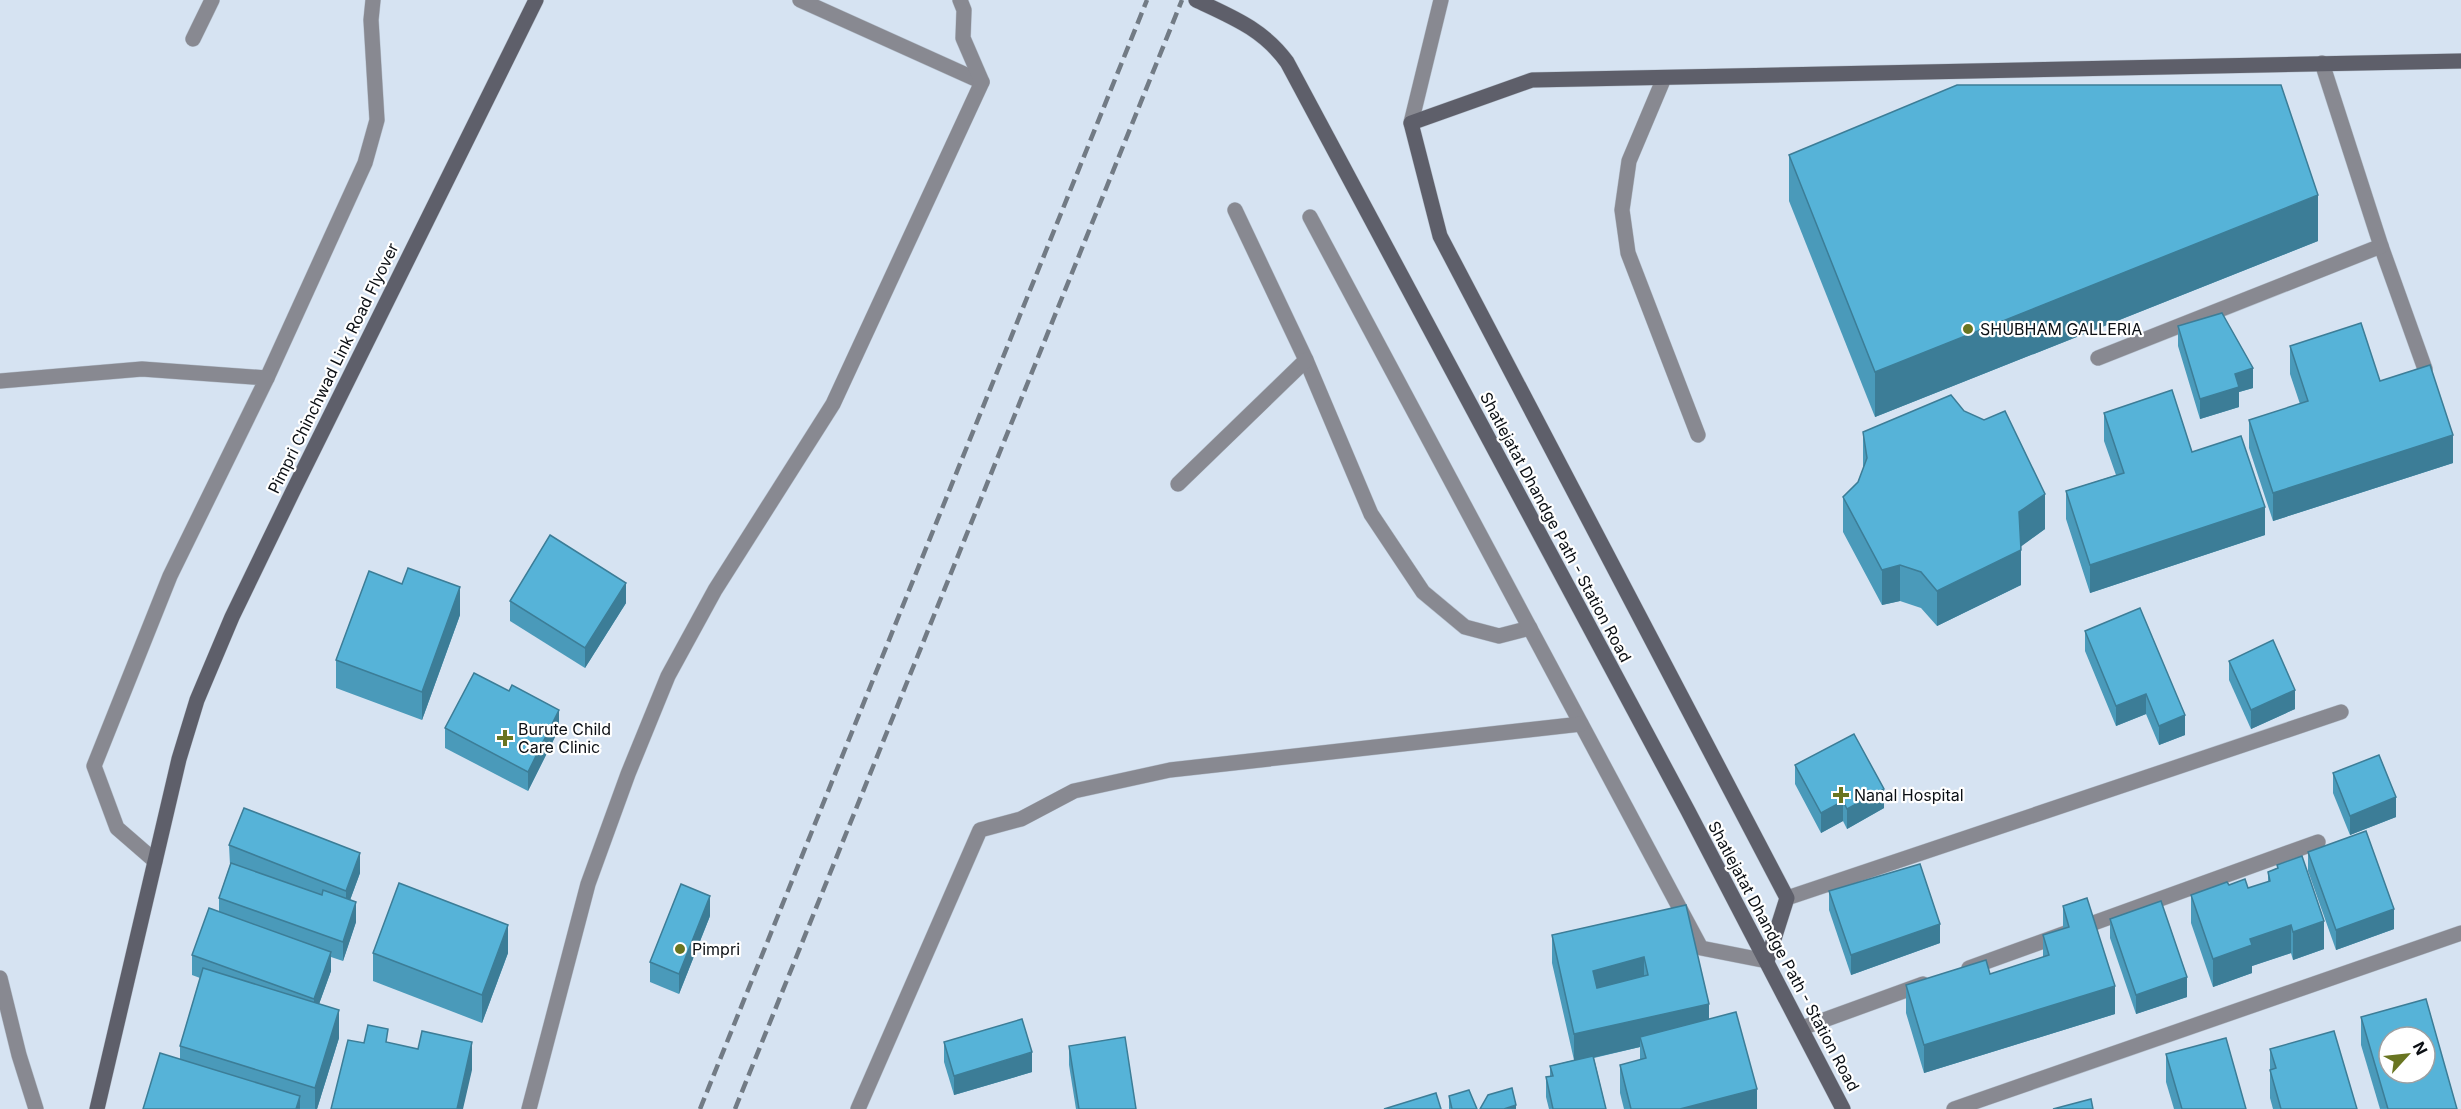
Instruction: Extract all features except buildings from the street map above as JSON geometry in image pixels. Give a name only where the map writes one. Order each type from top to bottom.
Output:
[{"type":"street","points":[[193,39],[212,0]]},
{"type":"street","points":[[155,861],[117,828],[94,766],[170,576],[267,378],[364,163],[377,120],[371,20],[373,0]]},
{"type":"street","name":"Pimpri Chinchwad Link Road Flyover","points":[[97,1109],[179,759],[197,700],[232,617],[536,0]]},
{"type":"street","points":[[800,0],[982,82]]},
{"type":"street","points":[[529,1109],[588,884],[628,774],[668,676],[715,590],[833,404],[982,82],[963,38],[964,9],[960,0]]},
{"type":"street","name":"Shatlejatat Dhandge Path - Station Road","points":[[1196,0],[1253,28],[1276,46],[1287,62],[1688,812],[1843,1109]]},
{"type":"street","points":[[1310,217],[1701,948],[1767,961],[1787,898],[1440,236],[1411,123],[1441,0]]},
{"type":"street","points":[[1411,123],[1532,80],[2461,61]]},
{"type":"street","points":[[2322,63],[2381,246],[2425,369]]},
{"type":"street","points":[[1664,78],[1629,161],[1622,210],[1628,253],[1698,435]]},
{"type":"street","points":[[1235,210],[1306,360],[1371,514],[1423,592],[1464,627],[1499,636],[1530,628]]},
{"type":"street","points":[[2098,358],[2381,246]]},
{"type":"street","points":[[1178,484],[1306,360]]},
{"type":"street","points":[[0,381],[142,369],[267,378]]},
{"type":"street","points":[[1787,898],[2341,712]]},
{"type":"street","points":[[858,1109],[980,830],[1021,819],[1074,791],[1170,770],[1581,724]]},
{"type":"street","points":[[1959,971],[2318,842]]},
{"type":"street","points":[[1954,1109],[2461,933]]},
{"type":"street","points":[[0,978],[19,1055],[36,1109]]},
{"type":"street","points":[[1802,1028],[1937,980]]},
{"type":"railway","points":[[700,1109],[1147,0]]},
{"type":"railway","points":[[735,1109],[1182,0]]},
{"type":"place","name":"SHUBHAM GALLERIA","points":[[1968,329]]},
{"type":"place","name":"Burute Child Care Clinic","points":[[505,738]]},
{"type":"place","name":"Nanal Hospital","points":[[1841,795]]},
{"type":"place","name":"Pimpri","points":[[680,949]]}]
